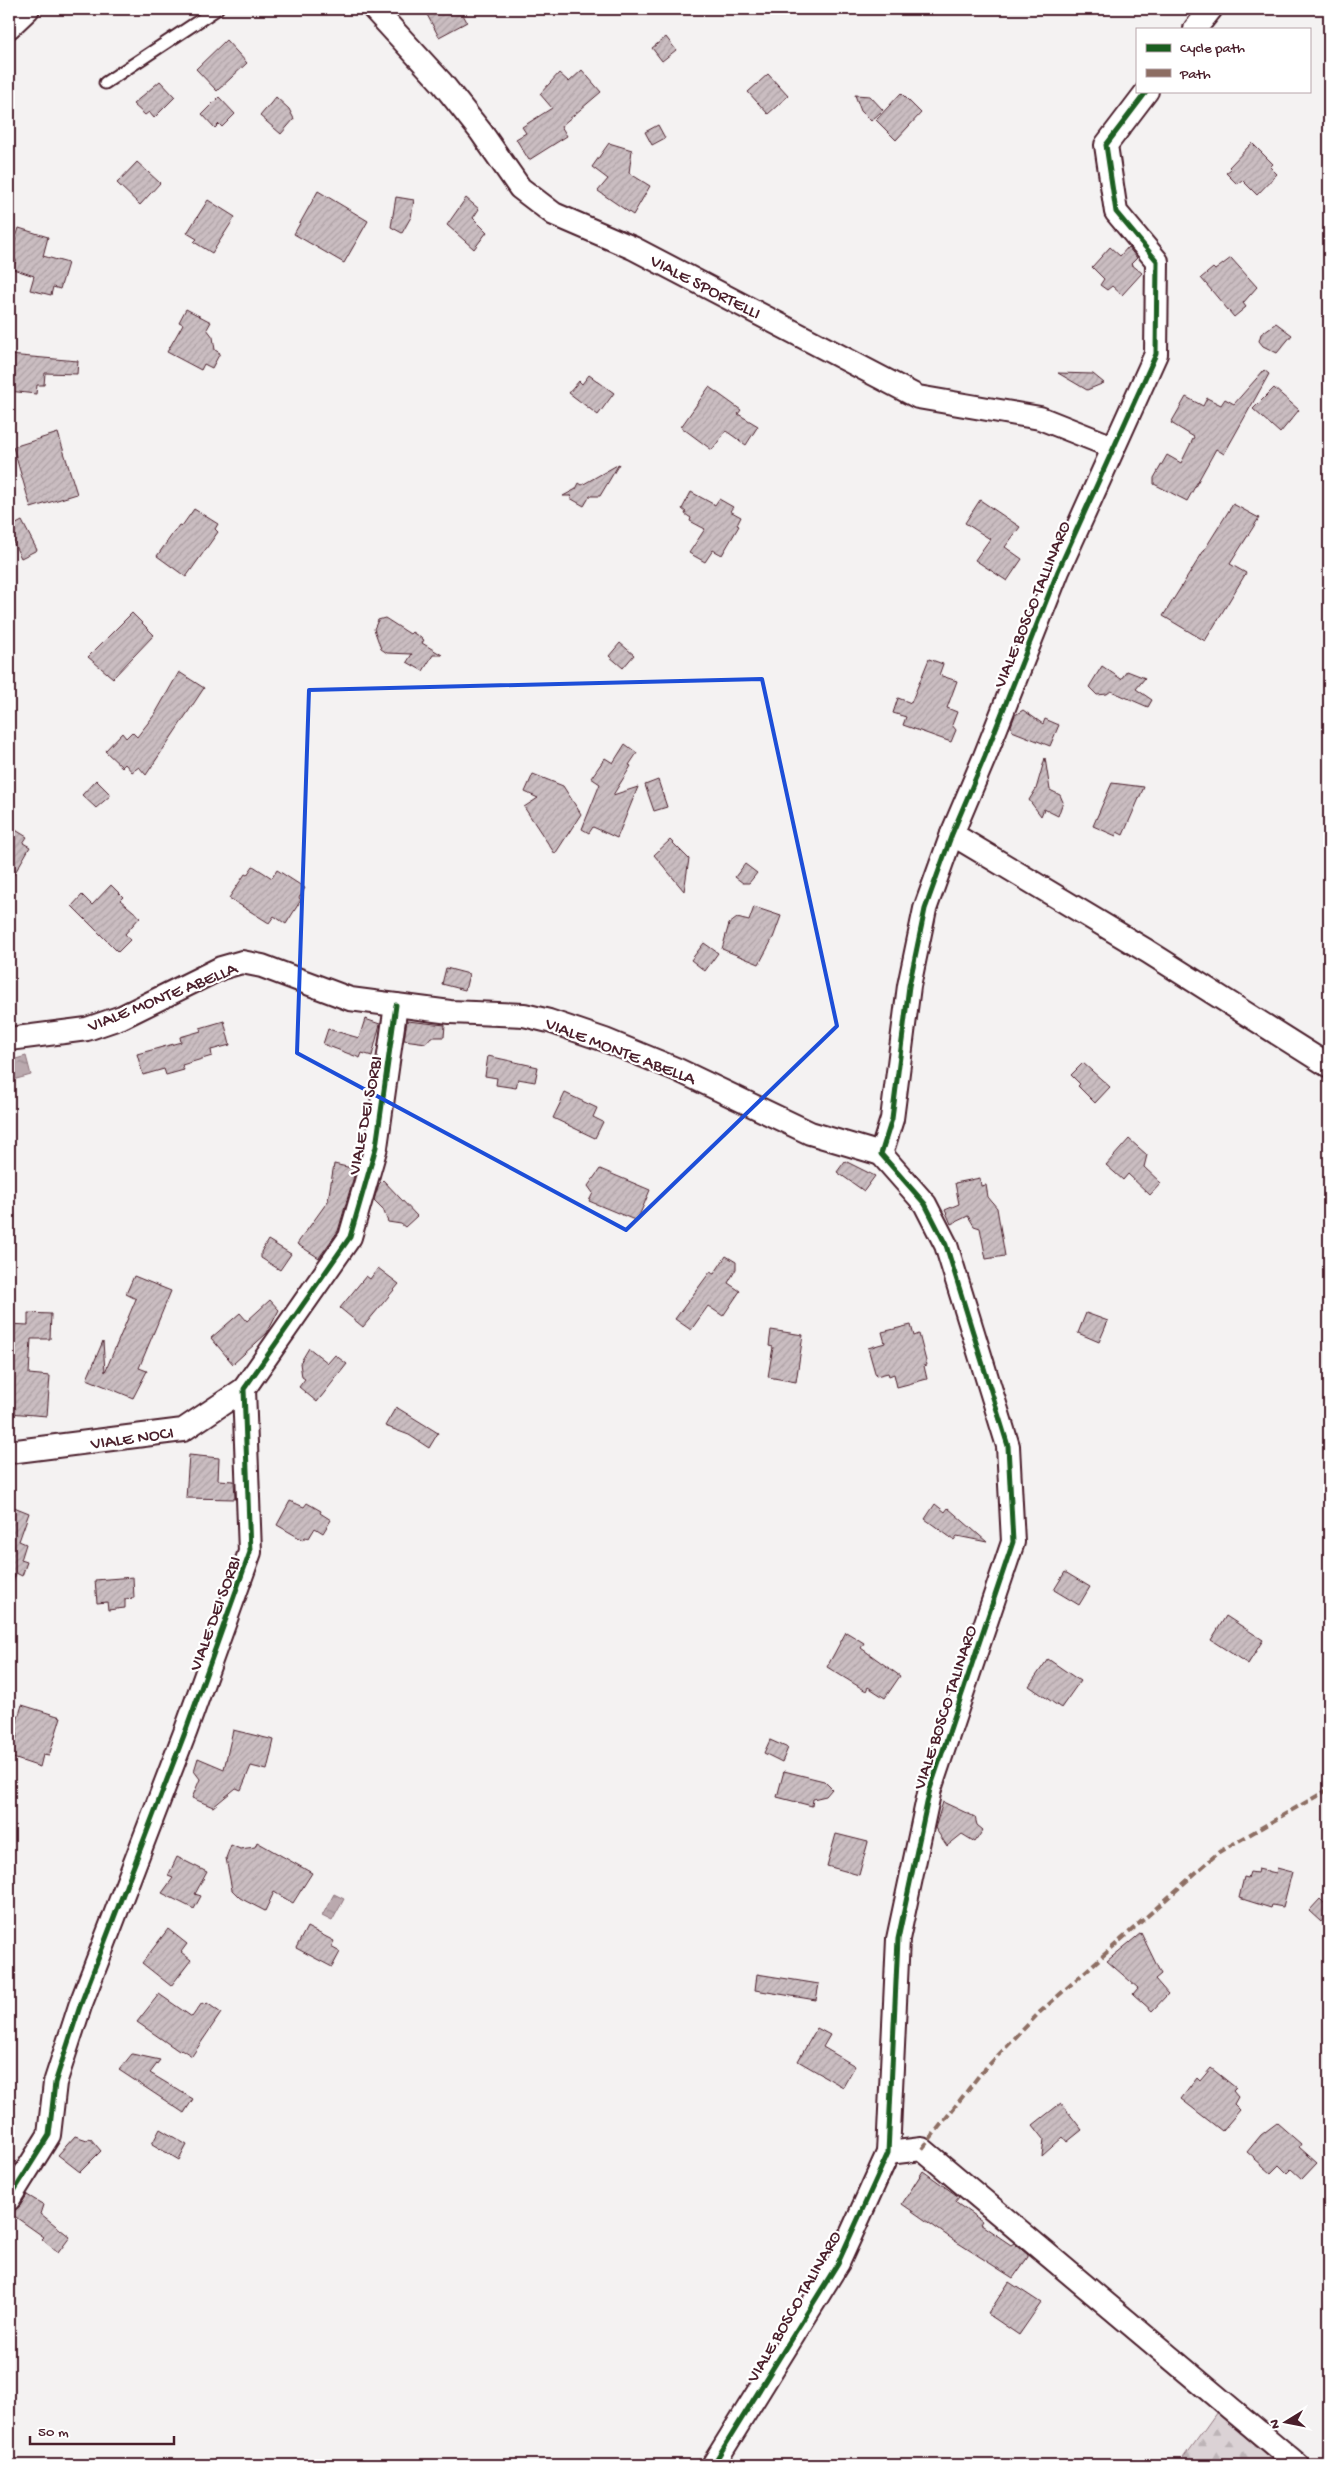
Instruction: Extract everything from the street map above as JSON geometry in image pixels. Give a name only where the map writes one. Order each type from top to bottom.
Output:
[{"type":"street","points":[[9,27],[28,9]]},
{"type":"street","name":"VIALE SPORTELLI","points":[[374,9],[459,104],[520,188],[554,214],[633,248],[918,397],[1040,418],[1113,447]]},
{"type":"street","points":[[1196,28],[1211,9]]},
{"type":"street","name":"VIALE BOSCO TALLINARO","points":[[881,1154],[892,1119],[909,986],[925,909],[952,834],[986,756],[1058,571],[1156,354],[1156,261],[1116,212],[1106,145],[1146,92]]},
{"type":"street","points":[[952,834],[1329,1066]]},
{"type":"street","name":"VIALE MONTE ABELLA","points":[[9,1039],[87,1028],[122,1016],[221,968],[242,962],[262,966],[350,999],[450,1012],[499,1012],[549,1021],[605,1040],[678,1070],[810,1133],[881,1154]]},
{"type":"street","name":"VIALE DEI SORBI","points":[[9,2198],[49,2135],[55,2083],[80,2006],[186,1730],[250,1552],[244,1389],[350,1237],[376,1147],[396,1006]]},
{"type":"street","name":"VIALE BOSCO TALINARO","points":[[713,2465],[838,2263],[888,2153],[898,1939],[930,1789],[1013,1542],[1008,1446],[946,1245],[925,1204],[881,1154]]},
{"type":"street","name":"VIALE NOCI","points":[[9,1452],[183,1430],[244,1389]]},
{"type":"street","points":[[888,2153],[922,2149],[1298,2465]]},
{"type":"lane","points":[[105,83],[217,9]]},
{"type":"highlighted area","points":[[762,679],[837,1026],[626,1230],[297,1053],[309,690]]},
{"type":"green space","points":[[1219,2409],[1284,2465],[1179,2465]]},
{"type":"water","points":[[26,1056],[31,1075],[9,1081],[9,1061]]},
{"type":"water","points":[[334,1894],[344,1899],[332,1921],[322,1916]]},
{"type":"building","points":[[424,9],[460,9],[467,22],[439,37]]},
{"type":"building","points":[[666,37],[676,50],[662,61],[652,48]]},
{"type":"building","points":[[226,40],[247,63],[217,91],[196,69]]},
{"type":"building","points":[[582,70],[601,92],[561,126],[567,136],[529,160],[516,139],[526,133],[522,127],[552,108],[540,94],[559,73],[569,82]]},
{"type":"building","points":[[768,74],[788,96],[768,114],[748,92]]},
{"type":"building","points":[[160,81],[175,97],[154,118],[149,112],[145,115],[133,104]]},
{"type":"building","points":[[901,93],[921,113],[896,140],[876,120]]},
{"type":"building","points":[[855,95],[870,96],[883,110],[871,121],[861,111]]},
{"type":"building","points":[[219,97],[235,114],[222,127],[219,124],[215,128],[202,114]]},
{"type":"building","points":[[276,97],[289,109],[294,119],[281,134],[260,116]]},
{"type":"building","points":[[658,125],[665,138],[652,145],[645,132]]},
{"type":"building","points":[[609,143],[632,150],[629,173],[650,186],[633,215],[598,191],[608,179],[592,167]]},
{"type":"building","points":[[1252,143],[1273,164],[1270,167],[1277,174],[1257,195],[1242,180],[1237,184],[1226,173],[1231,169],[1229,167]]},
{"type":"building","points":[[137,162],[160,183],[140,205],[117,183]]},
{"type":"building","points":[[318,191],[368,221],[344,263],[294,234]]},
{"type":"building","points":[[396,197],[414,200],[411,217],[402,233],[391,227]]},
{"type":"building","points":[[466,198],[479,209],[473,218],[487,232],[474,249],[447,225]]},
{"type":"building","points":[[208,200],[235,217],[212,253],[194,242],[197,239],[187,233]]},
{"type":"building","points":[[19,228],[48,237],[43,256],[68,263],[60,289],[53,287],[51,295],[30,290],[34,276],[13,269],[16,260],[10,258]]},
{"type":"building","points":[[1110,247],[1120,256],[1128,247],[1137,258],[1131,264],[1142,273],[1122,295],[1112,286],[1107,290],[1100,285],[1104,279],[1092,267]]},
{"type":"building","points":[[1231,258],[1257,287],[1243,303],[1246,307],[1234,317],[1201,278],[1213,268],[1215,270]]},
{"type":"building","points":[[186,309],[211,322],[207,329],[213,337],[215,350],[220,353],[212,368],[204,364],[201,370],[167,352],[183,324],[179,322]]},
{"type":"building","points":[[1276,323],[1292,335],[1277,353],[1263,346],[1259,341],[1261,334]]},
{"type":"building","points":[[9,355],[78,361],[77,374],[45,373],[44,385],[37,385],[36,394],[9,391]]},
{"type":"building","points":[[1264,370],[1269,374],[1224,454],[1216,449],[1187,501],[1154,484],[1154,478],[1167,455],[1181,463],[1194,437],[1171,423],[1186,397],[1203,406],[1207,398],[1221,405],[1225,399],[1234,404]]},
{"type":"building","points":[[1058,373],[1093,374],[1104,383],[1087,390]]},
{"type":"building","points":[[589,375],[614,393],[598,415],[569,393],[579,381],[582,384]]},
{"type":"building","points":[[709,387],[741,410],[738,414],[758,426],[746,445],[726,431],[712,450],[681,427]]},
{"type":"building","points":[[1274,388],[1299,410],[1280,433],[1253,409]]},
{"type":"building","points":[[58,433],[77,494],[31,508],[13,447]]},
{"type":"building","points":[[619,464],[600,496],[590,496],[584,506],[570,498],[572,496],[563,496],[576,489],[579,483],[582,485]]},
{"type":"building","points":[[691,492],[715,505],[719,499],[733,507],[730,511],[741,517],[737,525],[739,526],[722,555],[713,550],[705,562],[689,553],[705,529],[690,521],[691,518],[682,509]]},
{"type":"building","points":[[980,500],[1020,527],[1005,547],[1022,559],[1007,581],[975,560],[990,539],[965,523]]},
{"type":"building","points":[[1233,504],[1259,518],[1230,564],[1246,573],[1205,641],[1163,616]]},
{"type":"building","points":[[194,509],[218,524],[215,529],[218,532],[186,577],[157,556],[179,525],[182,526]]},
{"type":"building","points":[[22,521],[37,550],[21,558],[9,534],[9,528]]},
{"type":"building","points":[[132,613],[154,635],[113,678],[88,657]]},
{"type":"building","points":[[385,618],[410,634],[412,632],[424,640],[422,643],[442,655],[433,655],[423,671],[407,662],[412,654],[387,653],[381,649],[374,629],[378,620]]},
{"type":"building","points":[[620,643],[634,655],[623,668],[609,656]]},
{"type":"building","points":[[929,659],[943,664],[939,675],[957,681],[947,708],[957,712],[952,725],[956,730],[951,742],[903,725],[906,717],[893,713],[898,698],[911,703]]},
{"type":"building","points":[[1102,666],[1121,679],[1127,671],[1145,678],[1136,689],[1152,700],[1148,707],[1111,691],[1107,694],[1097,695],[1089,687]]},
{"type":"building","points":[[179,672],[204,688],[146,775],[139,767],[132,772],[125,764],[122,767],[105,751],[122,733],[126,738],[132,732],[137,737],[155,714]]},
{"type":"building","points":[[1023,710],[1043,724],[1045,719],[1059,725],[1050,746],[1012,731],[1011,726],[1015,715]]},
{"type":"building","points":[[625,744],[637,753],[613,795],[638,787],[617,838],[593,827],[589,833],[582,829],[600,784],[591,778],[605,758],[613,763]]},
{"type":"building","points":[[1045,758],[1050,790],[1060,795],[1063,802],[1058,816],[1044,809],[1041,816],[1029,800],[1036,789]]},
{"type":"building","points":[[533,774],[563,786],[581,814],[555,854],[524,807],[538,798],[525,792]]},
{"type":"building","points":[[96,780],[111,795],[96,808],[82,795]]},
{"type":"building","points":[[658,780],[667,807],[654,811],[645,785]]},
{"type":"building","points":[[1112,783],[1144,787],[1123,835],[1117,832],[1116,836],[1093,826]]},
{"type":"building","points":[[9,826],[27,837],[23,843],[30,847],[9,883]]},
{"type":"building","points":[[670,840],[689,859],[684,891],[654,855]]},
{"type":"building","points":[[745,864],[757,873],[749,883],[743,883],[735,877]]},
{"type":"building","points":[[253,866],[272,878],[277,870],[305,888],[299,898],[301,900],[286,924],[274,916],[269,923],[229,898],[245,874],[247,875]]},
{"type":"building","points":[[111,885],[123,897],[120,900],[140,917],[125,934],[130,940],[118,952],[72,906],[82,895],[92,905]]},
{"type":"building","points":[[754,907],[781,916],[773,938],[759,964],[722,949],[729,924],[737,918],[749,921]]},
{"type":"building","points":[[704,943],[718,953],[705,971],[691,960]]},
{"type":"building","points":[[446,968],[469,974],[465,990],[442,984]]},
{"type":"building","points":[[365,1019],[380,1024],[372,1056],[362,1053],[360,1058],[323,1044],[328,1029],[359,1038]]},
{"type":"building","points":[[224,1021],[230,1045],[211,1050],[212,1056],[182,1065],[184,1070],[166,1075],[164,1069],[143,1075],[137,1054],[181,1042],[180,1037],[201,1031],[200,1028]]},
{"type":"building","points":[[407,1021],[445,1025],[444,1037],[431,1037],[426,1043],[404,1040]]},
{"type":"building","points":[[488,1056],[538,1067],[535,1082],[518,1079],[516,1088],[496,1085],[497,1078],[485,1076]]},
{"type":"building","points":[[1083,1063],[1110,1087],[1095,1103],[1078,1086],[1080,1084],[1071,1075]]},
{"type":"building","points":[[565,1093],[597,1108],[593,1117],[603,1122],[595,1138],[553,1118]]},
{"type":"building","points":[[1129,1139],[1147,1155],[1144,1167],[1161,1183],[1150,1195],[1128,1174],[1123,1180],[1106,1165]]},
{"type":"building","points":[[845,1161],[875,1176],[864,1191],[837,1172]]},
{"type":"building","points":[[334,1164],[356,1169],[338,1231],[319,1258],[297,1244],[328,1201]]},
{"type":"building","points":[[600,1169],[650,1190],[637,1221],[589,1201],[593,1193],[588,1186]]},
{"type":"building","points":[[980,1178],[981,1186],[986,1185],[988,1197],[997,1208],[1005,1256],[986,1259],[980,1228],[974,1226],[968,1216],[951,1224],[945,1210],[959,1204],[955,1183]]},
{"type":"building","points":[[383,1180],[417,1216],[405,1227],[401,1224],[388,1222],[383,1209],[374,1200],[379,1184]]},
{"type":"building","points":[[268,1240],[291,1254],[280,1270],[261,1258],[261,1252]]},
{"type":"building","points":[[726,1256],[736,1262],[736,1269],[728,1283],[740,1291],[723,1316],[708,1306],[691,1330],[675,1319],[710,1272],[714,1274]]},
{"type":"building","points":[[378,1268],[399,1284],[363,1327],[340,1308],[366,1276],[370,1279]]},
{"type":"building","points":[[134,1276],[171,1291],[139,1368],[147,1371],[133,1398],[87,1379],[103,1341],[105,1372],[136,1299],[126,1294]]},
{"type":"building","points":[[270,1300],[279,1310],[267,1333],[233,1364],[211,1338],[240,1313],[247,1321]]},
{"type":"building","points":[[28,1313],[51,1314],[50,1339],[31,1339],[29,1374],[50,1376],[47,1416],[9,1413],[9,1324],[28,1325]]},
{"type":"building","points":[[1086,1313],[1108,1321],[1099,1342],[1078,1333]]},
{"type":"building","points":[[911,1325],[914,1336],[919,1334],[927,1365],[924,1366],[927,1379],[897,1387],[894,1374],[889,1376],[888,1373],[876,1376],[868,1348],[885,1343],[882,1332]]},
{"type":"building","points":[[771,1330],[803,1335],[796,1382],[768,1377],[773,1347],[769,1346]]},
{"type":"building","points":[[309,1348],[328,1363],[335,1355],[347,1364],[317,1402],[299,1387],[305,1379],[302,1377],[300,1363]]},
{"type":"building","points":[[396,1407],[438,1433],[429,1448],[409,1435],[385,1426]]},
{"type":"building","points":[[189,1455],[219,1458],[218,1480],[234,1481],[235,1499],[186,1498]]},
{"type":"building","points":[[290,1501],[304,1507],[307,1503],[321,1511],[320,1513],[331,1520],[323,1533],[315,1528],[309,1538],[305,1537],[303,1540],[277,1525]]},
{"type":"building","points":[[935,1504],[945,1512],[948,1508],[987,1542],[957,1536],[954,1540],[925,1519]]},
{"type":"building","points":[[9,1505],[29,1513],[19,1541],[26,1544],[21,1560],[27,1562],[22,1576],[16,1573],[11,1588],[9,1587]]},
{"type":"building","points":[[1065,1572],[1090,1587],[1079,1605],[1054,1590]]},
{"type":"building","points":[[133,1577],[134,1598],[125,1599],[125,1608],[108,1610],[107,1602],[97,1603],[95,1580]]},
{"type":"building","points":[[1226,1616],[1263,1640],[1248,1664],[1211,1640]]},
{"type":"building","points":[[846,1632],[864,1643],[861,1648],[900,1676],[885,1698],[868,1687],[866,1691],[827,1667]]},
{"type":"building","points":[[1048,1659],[1080,1681],[1061,1708],[1029,1686]]},
{"type":"building","points":[[22,1705],[61,1717],[49,1756],[43,1755],[40,1767],[10,1757],[18,1733],[14,1731]]},
{"type":"building","points":[[233,1730],[274,1740],[267,1770],[251,1766],[241,1790],[236,1788],[213,1807],[192,1798],[200,1779],[194,1771],[198,1758],[224,1769]]},
{"type":"building","points":[[770,1740],[788,1748],[782,1762],[764,1753]]},
{"type":"building","points":[[784,1771],[824,1781],[832,1789],[826,1796],[813,1799],[812,1806],[777,1797]]},
{"type":"building","points":[[943,1802],[975,1817],[977,1825],[983,1830],[975,1842],[962,1834],[947,1846],[935,1828]]},
{"type":"building","points":[[836,1834],[868,1842],[859,1875],[827,1866]]},
{"type":"building","points":[[257,1842],[312,1873],[293,1903],[274,1892],[265,1911],[240,1898],[232,1890],[226,1858],[231,1845],[240,1849],[255,1847]]},
{"type":"building","points":[[177,1857],[207,1872],[195,1894],[201,1896],[194,1909],[162,1893],[173,1878],[168,1876]]},
{"type":"building","points":[[1277,1868],[1292,1872],[1283,1907],[1272,1905],[1271,1908],[1239,1898],[1244,1877],[1248,1878],[1250,1872],[1257,1873],[1258,1869],[1276,1873]]},
{"type":"building","points":[[1320,1899],[1329,1908],[1329,1912],[1321,1922],[1309,1911]]},
{"type":"building","points":[[307,1927],[334,1941],[331,1947],[340,1952],[332,1967],[296,1948]]},
{"type":"building","points":[[168,1929],[187,1944],[181,1952],[191,1960],[171,1986],[142,1963]]},
{"type":"building","points":[[1141,1933],[1161,1974],[1155,1979],[1168,1994],[1152,2011],[1133,1994],[1138,1988],[1107,1961]]},
{"type":"building","points":[[757,1974],[819,1984],[816,2000],[755,1990]]},
{"type":"building","points":[[159,1994],[192,2017],[202,2003],[205,2005],[207,2003],[221,2013],[192,2056],[181,2049],[179,2051],[137,2022]]},
{"type":"building","points":[[817,2028],[830,2035],[823,2047],[855,2066],[843,2087],[798,2061]]},
{"type":"building","points":[[132,2054],[160,2060],[150,2073],[193,2099],[184,2113],[119,2070]]},
{"type":"building","points":[[1211,2068],[1236,2088],[1233,2091],[1238,2097],[1234,2104],[1240,2110],[1222,2131],[1181,2099],[1197,2078],[1200,2081]]},
{"type":"building","points":[[1061,2103],[1082,2130],[1067,2142],[1063,2137],[1042,2156],[1044,2139],[1033,2125]]},
{"type":"building","points":[[1277,2123],[1301,2144],[1299,2147],[1317,2163],[1302,2179],[1291,2169],[1287,2173],[1279,2165],[1271,2173],[1247,2152],[1261,2135]]},
{"type":"building","points":[[160,2129],[187,2145],[179,2160],[152,2144]]},
{"type":"building","points":[[75,2136],[87,2140],[90,2138],[101,2151],[80,2172],[58,2155]]},
{"type":"building","points":[[923,2171],[959,2197],[955,2202],[982,2221],[980,2224],[1011,2245],[1014,2243],[1028,2255],[1013,2278],[902,2204]]},
{"type":"building","points":[[27,2195],[44,2205],[41,2214],[70,2237],[58,2253],[42,2239],[44,2237],[10,2213],[20,2206]]},
{"type":"building","points":[[1009,2282],[1041,2303],[1019,2335],[988,2314]]},
{"type":"marked path","points":[[922,2149],[981,2073],[1040,2012],[1219,1852],[1329,1789]]},
{"type":"cycle path","points":[[713,2465],[838,2263],[888,2153],[898,1939],[930,1789],[1013,1542],[1008,1446],[946,1245],[925,1204],[881,1154],[892,1119],[909,986],[925,909],[952,834],[1058,571],[1156,354],[1157,261],[1116,212],[1106,145],[1146,92]]},
{"type":"cycle path","points":[[9,2199],[49,2135],[55,2083],[80,2006],[186,1730],[250,1552],[244,1389],[350,1237],[376,1147],[396,1005]]}]
